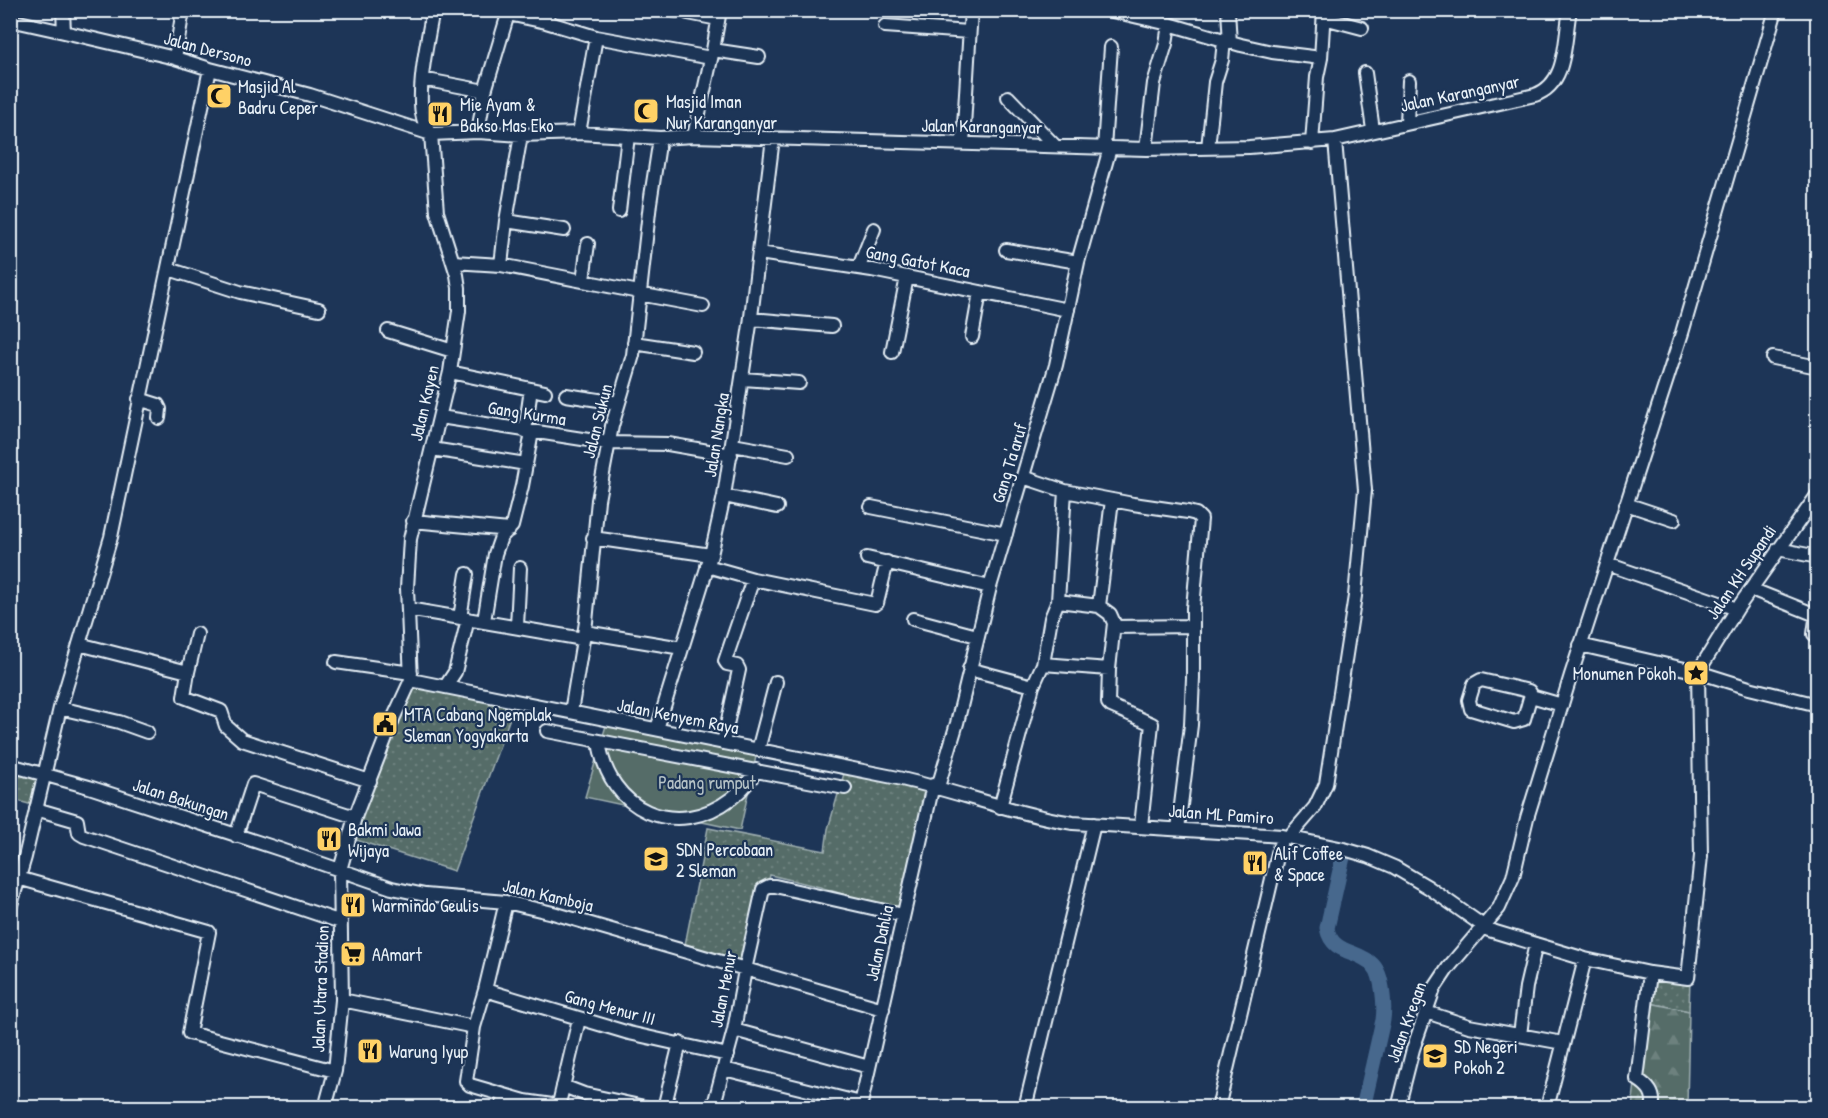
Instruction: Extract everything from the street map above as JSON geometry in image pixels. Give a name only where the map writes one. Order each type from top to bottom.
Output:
[{"type":"street","points":[[63,10],[64,32]]},
{"type":"street","points":[[175,57],[183,10]]},
{"type":"street","points":[[431,134],[422,117],[422,79],[433,10]]},
{"type":"street","points":[[671,10],[719,15],[694,136]]},
{"type":"street","points":[[963,143],[971,10]]},
{"type":"street","points":[[1108,10],[1169,24],[1227,42],[1272,52],[1321,58]]},
{"type":"street","points":[[1208,148],[1216,80],[1227,42],[1228,10]]},
{"type":"street","name":"Jalan Karanganyar","points":[[431,134],[579,133],[660,138],[694,136],[1146,149],[1312,143],[1335,140],[1545,92],[1556,80],[1561,66],[1570,10]]},
{"type":"street","name":"Jalan Kregan","points":[[1398,1107],[1413,1049],[1434,989],[1504,898],[1513,877],[1527,818],[1580,645],[1682,333],[1776,10]]},
{"type":"street","points":[[478,132],[485,91],[508,14],[547,16],[596,37],[712,54],[759,57]]},
{"type":"street","points":[[1312,143],[1324,14],[1362,28]]},
{"type":"street","name":"Jalan Dersono","points":[[10,20],[175,57],[210,69],[310,95],[431,134]]},
{"type":"street","points":[[1146,149],[1154,83],[1166,44],[1169,24]]},
{"type":"street","points":[[885,26],[969,32]]},
{"type":"street","points":[[579,133],[596,37]]},
{"type":"street","name":"Gang Ta'aruf","points":[[935,786],[957,723],[990,587],[1056,365],[1078,262],[1107,148],[1112,47]]},
{"type":"street","points":[[10,908],[60,708],[111,537],[210,69]]},
{"type":"street","points":[[1365,73],[1373,130]]},
{"type":"street","points":[[422,79],[485,91]]},
{"type":"street","points":[[1407,123],[1409,81]]},
{"type":"street","points":[[1008,97],[1055,146]]},
{"type":"street","name":"Jalan Kayen","points":[[411,677],[407,569],[413,521],[450,372],[460,297],[453,262],[437,212],[431,134]]},
{"type":"street","points":[[501,265],[521,135]]},
{"type":"street","points":[[619,211],[628,136]]},
{"type":"street","name":"Jalan Sukun","points":[[571,712],[584,636],[593,538],[609,443],[618,403],[631,366],[660,138]]},
{"type":"street","name":"Jalan Nangka","points":[[657,729],[709,560],[724,496],[751,319],[773,138]]},
{"type":"street","points":[[1218,1107],[1286,837],[1315,807],[1326,784],[1355,596],[1365,490],[1335,140]]},
{"type":"street","points":[[506,221],[564,230]]},
{"type":"street","points":[[859,267],[874,229]]},
{"type":"street","points":[[583,280],[588,244]]},
{"type":"street","points":[[1006,250],[1078,262]]},
{"type":"street","name":"Gang Gatot Kaca","points":[[759,253],[859,267],[1068,310]]},
{"type":"street","points":[[453,262],[501,265],[703,306]]},
{"type":"street","points":[[169,269],[240,292],[319,309]]},
{"type":"street","points":[[892,352],[907,277]]},
{"type":"street","points":[[972,337],[980,292]]},
{"type":"street","points":[[751,319],[832,326]]},
{"type":"street","points":[[388,331],[453,351]]},
{"type":"street","points":[[634,343],[693,352]]},
{"type":"street","points":[[1773,358],[1818,367]]},
{"type":"street","points":[[450,372],[545,392]]},
{"type":"street","points":[[742,379],[798,383]]},
{"type":"street","points":[[484,621],[497,546],[501,537],[509,530],[526,464],[531,389]]},
{"type":"street","points":[[566,395],[618,403]]},
{"type":"street","points":[[140,399],[158,405],[159,418]]},
{"type":"street","name":"Gang Kurma","points":[[440,417],[609,443],[668,444],[788,455]]},
{"type":"street","points":[[432,449],[526,464]]},
{"type":"street","points":[[1023,477],[1065,491],[1188,512],[1200,517],[1192,608],[1191,725],[1178,829]]},
{"type":"street","points":[[1000,807],[1033,686],[1043,664],[1051,618],[1058,601],[1065,491]]},
{"type":"street","name":"Jalan KH Supandi","points":[[1698,672],[1737,609],[1818,494]]},
{"type":"street","points":[[724,496],[777,507]]},
{"type":"street","points":[[1100,606],[1113,500]]},
{"type":"street","points":[[1626,504],[1674,520]]},
{"type":"street","points":[[871,507],[1006,534]]},
{"type":"street","points":[[413,521],[509,530]]},
{"type":"street","points":[[593,538],[709,560],[753,579],[875,604],[887,562]]},
{"type":"street","points":[[1778,549],[1818,556]]},
{"type":"street","points":[[867,558],[990,587]]},
{"type":"street","points":[[1607,564],[1737,609]]},
{"type":"street","points":[[517,626],[520,568]]},
{"type":"street","points":[[445,687],[455,672],[464,618],[466,574]]},
{"type":"street","points":[[728,765],[727,744],[739,670],[737,666],[726,664],[725,661],[753,579]]},
{"type":"street","points":[[1751,589],[1817,611],[1814,634],[1818,637]]},
{"type":"street","points":[[1058,601],[1100,606],[1110,614],[1114,627],[1107,703],[1152,724],[1141,826]]},
{"type":"street","points":[[408,609],[584,636],[682,648]]},
{"type":"street","points":[[913,619],[977,636]]},
{"type":"street","points":[[1114,627],[1193,626]]},
{"type":"street","points":[[197,634],[184,697],[222,711],[226,726],[242,740],[370,781]]},
{"type":"street","points":[[79,644],[188,672]]},
{"type":"street","points":[[1580,645],[1698,672],[1749,688],[1818,705]]},
{"type":"street","name":"Jalan Kenyem Raya","points":[[336,662],[411,677],[445,687],[935,786]]},
{"type":"street","points":[[1043,664],[1109,669]]},
{"type":"street","points":[[969,669],[1033,686]]},
{"type":"street","name":"Jalan ML Pamiro","points":[[935,786],[1047,819],[1286,837],[1344,849],[1394,867],[1428,886],[1489,930],[1585,959],[1685,978],[1689,977],[1701,856],[1698,672]]},
{"type":"street","name":"Jalan Utara Stadion","points":[[325,1107],[335,1071],[342,1000],[340,870],[355,818],[411,677]]},
{"type":"street","points":[[1530,696],[1526,718],[1519,722],[1473,710],[1469,704],[1474,684],[1481,680],[1525,689],[1530,696],[1562,705]]},
{"type":"street","points":[[758,750],[776,682]]},
{"type":"street","points":[[60,708],[119,722],[147,732]]},
{"type":"street","points":[[617,745],[621,722]]},
{"type":"street","points":[[547,731],[845,788]]},
{"type":"street","points":[[599,741],[604,765],[617,788],[643,810],[659,816],[694,818],[718,808],[743,789],[756,770]]},
{"type":"street","name":"Jalan Bakungan","points":[[10,765],[340,870]]},
{"type":"street","points":[[236,836],[253,784],[355,818]]},
{"type":"street","name":"Jalan Dahlia","points":[[861,1105],[903,915],[935,786]]},
{"type":"street","points":[[36,809],[77,821],[79,833],[84,836],[341,922]]},
{"type":"street","points":[[1025,1107],[1094,824]]},
{"type":"street","name":"Jalan Kamboja","points":[[340,870],[406,892],[506,902],[602,926],[883,1009]]},
{"type":"street","points":[[18,878],[209,932],[189,1033],[335,1071]]},
{"type":"street","name":"Jalan Menur","points":[[713,1107],[734,1030],[763,888],[775,886],[903,915]]},
{"type":"street","points":[[506,902],[474,1027],[466,1081],[503,1102],[558,1107],[579,1019]]},
{"type":"street","points":[[1520,1035],[1526,987],[1536,944]]},
{"type":"street","points":[[1547,1107],[1585,959]]},
{"type":"street","points":[[1650,973],[1637,1079],[1648,1087],[1652,1094],[1652,1107]]},
{"type":"street","name":"Gang Menur III","points":[[485,990],[629,1033],[728,1055]]},
{"type":"street","points":[[342,1000],[474,1027]]},
{"type":"street","points":[[1426,1012],[1469,1026],[1563,1043]]},
{"type":"street","points":[[734,1030],[869,1067]]},
{"type":"street","points":[[664,1107],[680,1043]]},
{"type":"street","points":[[724,1069],[861,1105]]},
{"type":"street","points":[[563,1086],[572,1091],[599,1098],[649,1107]]},
{"type":"green space","points":[[404,681],[515,704],[454,871],[347,837]]},
{"type":"green space","name":"Padang rumput","points":[[607,722],[757,752],[740,830],[585,797]]},
{"type":"green space","points":[[10,762],[46,770],[36,806],[11,799]]},
{"type":"green space","points":[[845,770],[935,787],[899,912],[820,887],[770,875],[747,970],[684,950],[708,828],[825,851],[828,829]]},
{"type":"green space","points":[[1649,974],[1690,979],[1689,1011],[1645,1002]]},
{"type":"green space","points":[[1645,1002],[1689,1011],[1687,1107],[1632,1108]]},
{"type":"waterway","points":[[1343,857],[1327,928],[1334,943],[1373,965],[1381,983],[1384,1007],[1363,1108]]},
{"type":"place","name":"Masjid Al Badru Ceper","points":[[219,96]]},
{"type":"place","name":"Masjid Iman Nur Karanganyar","points":[[646,111]]},
{"type":"place","name":"Mie Ayam & Bakso Mas Eko","points":[[440,114]]},
{"type":"place","name":"Monumen Pokoh","points":[[1696,673]]},
{"type":"place","name":"MTA Cabang Ngemplak Sleman Yogyakarta","points":[[385,724]]},
{"type":"place","name":"Bakmi Jawa Wijaya","points":[[329,839]]},
{"type":"place","name":"SDN Percobaan 2 Sleman","points":[[656,859]]},
{"type":"place","name":"Alif Coffee & Space","points":[[1255,863]]},
{"type":"place","name":"Warmindo Geulis","points":[[353,905]]},
{"type":"place","name":"AAmart","points":[[353,954]]},
{"type":"place","name":"Warung Iyup","points":[[370,1051]]},
{"type":"place","name":"SD Negeri Pokoh 2","points":[[1435,1056]]}]
